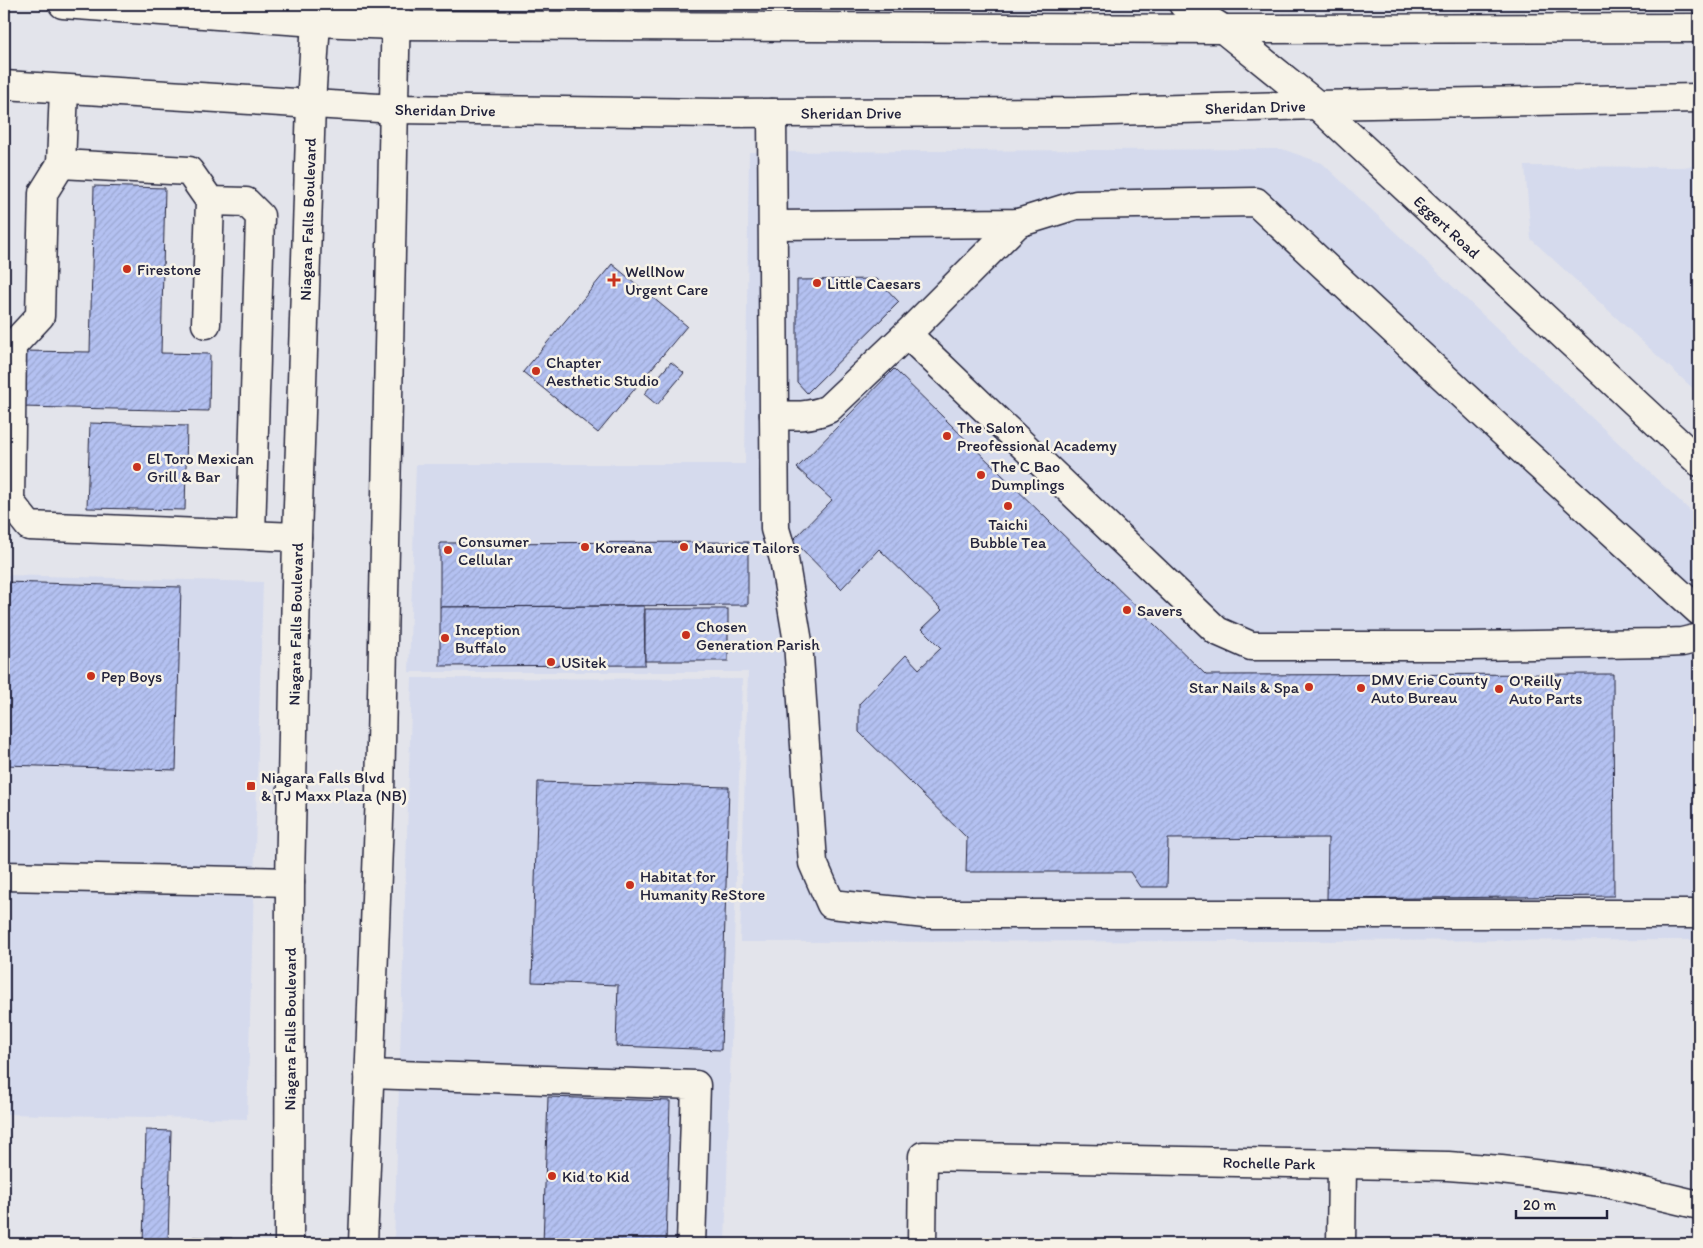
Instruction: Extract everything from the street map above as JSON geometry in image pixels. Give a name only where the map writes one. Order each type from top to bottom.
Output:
[{"type":"main road","points":[[63,4],[316,13],[1223,29],[1699,28]]},
{"type":"main road","name":"Eggert Road","points":[[1183,4],[1223,29],[1317,105],[1699,462]]},
{"type":"main road","name":"Niagara Falls Boulevard","points":[[289,1244],[290,882],[297,536],[311,104],[316,13]]},
{"type":"main road","points":[[363,1244],[380,793],[396,14]]},
{"type":"main road","name":"Sheridan Drive","points":[[4,85],[395,109],[772,114],[1076,112],[1317,105],[1699,98]]},
{"type":"main road","points":[[64,89],[61,164],[42,193],[40,316],[12,346],[10,502],[29,526],[251,536],[297,536]]},
{"type":"main road","points":[[772,114],[775,529],[784,559],[798,642],[813,864],[831,904],[926,914],[1699,914]]},
{"type":"main road","points":[[61,164],[189,171],[210,202],[206,324]]},
{"type":"main road","points":[[210,202],[246,202],[260,216],[251,536]]},
{"type":"main road","points":[[774,225],[1018,223],[1076,205],[1256,202],[1506,435],[1699,611]]},
{"type":"main road","points":[[774,415],[803,416],[816,414],[828,409],[908,334],[1018,223]]},
{"type":"main road","points":[[908,334],[1217,631],[1251,646],[1470,646],[1641,643],[1682,642],[1699,638]]},
{"type":"main road","points":[[4,876],[290,882]]},
{"type":"main road","points":[[369,1074],[696,1085],[691,1244]]},
{"type":"main road","name":"Rochelle Park","points":[[922,1244],[923,1156],[1448,1166],[1602,1182],[1699,1205]]},
{"type":"main road","points":[[1341,1244],[1342,1164]]},
{"type":"shaded area","points":[[1282,149],[1322,163],[1699,519],[1699,940],[740,942],[748,672],[409,672],[416,464],[745,464],[749,152]]},
{"type":"shaded area","points":[[1699,165],[1699,394],[1531,239],[1525,166],[1683,167]]},
{"type":"shaded area","points":[[4,575],[263,582],[247,1119],[4,1114]]},
{"type":"shaded area","points":[[412,678],[742,679],[725,1244],[394,1244]]},
{"type":"building","name":"Firestone","points":[[94,186],[165,188],[161,353],[210,354],[209,411],[21,407],[22,351],[90,352]]},
{"type":"building","points":[[612,264],[687,326],[598,433],[523,372]]},
{"type":"building","points":[[877,279],[899,302],[807,393],[797,382],[797,280]]},
{"type":"building","points":[[671,362],[684,373],[657,405],[644,394]]},
{"type":"building","points":[[894,369],[1206,675],[1613,674],[1614,896],[1327,899],[1328,838],[1168,839],[1167,887],[1140,887],[1130,872],[966,872],[967,838],[859,732],[859,704],[906,655],[919,669],[941,648],[922,629],[942,610],[879,549],[841,589],[793,540],[832,500],[797,468]]},
{"type":"building","name":"El Toro Mexican Grill & Bar","points":[[90,423],[187,426],[185,510],[87,508]]},
{"type":"building","points":[[748,542],[748,605],[440,607],[440,543]]},
{"type":"building","name":"Pep Boys","points":[[4,582],[181,587],[176,770],[4,765]]},
{"type":"building","points":[[644,606],[645,665],[440,666],[440,607]]},
{"type":"building","name":"Chosen Generation Parish","points":[[645,609],[728,609],[728,661],[645,661]]},
{"type":"building","name":"Habitat for Humanity ReStore","points":[[538,782],[729,787],[721,1050],[616,1046],[618,985],[532,982]]},
{"type":"building","points":[[548,1097],[670,1101],[666,1244],[543,1244]]},
{"type":"building","points":[[146,1130],[171,1131],[168,1244],[143,1244]]},
{"type":"building","points":[[193,1237],[232,1238],[232,1244],[192,1244]]},
{"type":"place","name":"Firestone","points":[[127,269]]},
{"type":"place","name":"WellNow Urgent Care","points":[[614,280]]},
{"type":"place","name":"Little Caesars","points":[[817,283]]},
{"type":"place","name":"Chapter Aesthetic Studio","points":[[536,371]]},
{"type":"place","name":"The Salon Preofessional Academy","points":[[947,436]]},
{"type":"place","name":"El Toro Mexican Grill & Bar","points":[[137,467]]},
{"type":"place","name":"The C Bao Dumplings","points":[[981,475]]},
{"type":"place","name":"Taichi Bubble Tea","points":[[1008,506]]},
{"type":"place","name":"Koreana","points":[[585,547]]},
{"type":"place","name":"Maurice Tailors","points":[[684,547]]},
{"type":"place","name":"Consumer Cellular","points":[[448,550]]},
{"type":"place","name":"Savers","points":[[1127,610]]},
{"type":"place","name":"Chosen Generation Parish","points":[[686,635]]},
{"type":"place","name":"Inception Buffalo","points":[[445,638]]},
{"type":"place","name":"USitek","points":[[551,662]]},
{"type":"place","name":"Pep Boys","points":[[91,676]]},
{"type":"place","name":"Star Nails & Spa","points":[[1309,687]]},
{"type":"place","name":"DMV Erie County Auto Bureau","points":[[1361,688]]},
{"type":"place","name":"O'Reilly Auto Parts","points":[[1499,689]]},
{"type":"place","name":"Niagara Falls Blvd & TJ Maxx Plaza (NB)","points":[[251,786]]},
{"type":"place","name":"Habitat for Humanity ReStore","points":[[630,885]]},
{"type":"place","name":"Kid to Kid","points":[[552,1176]]}]
